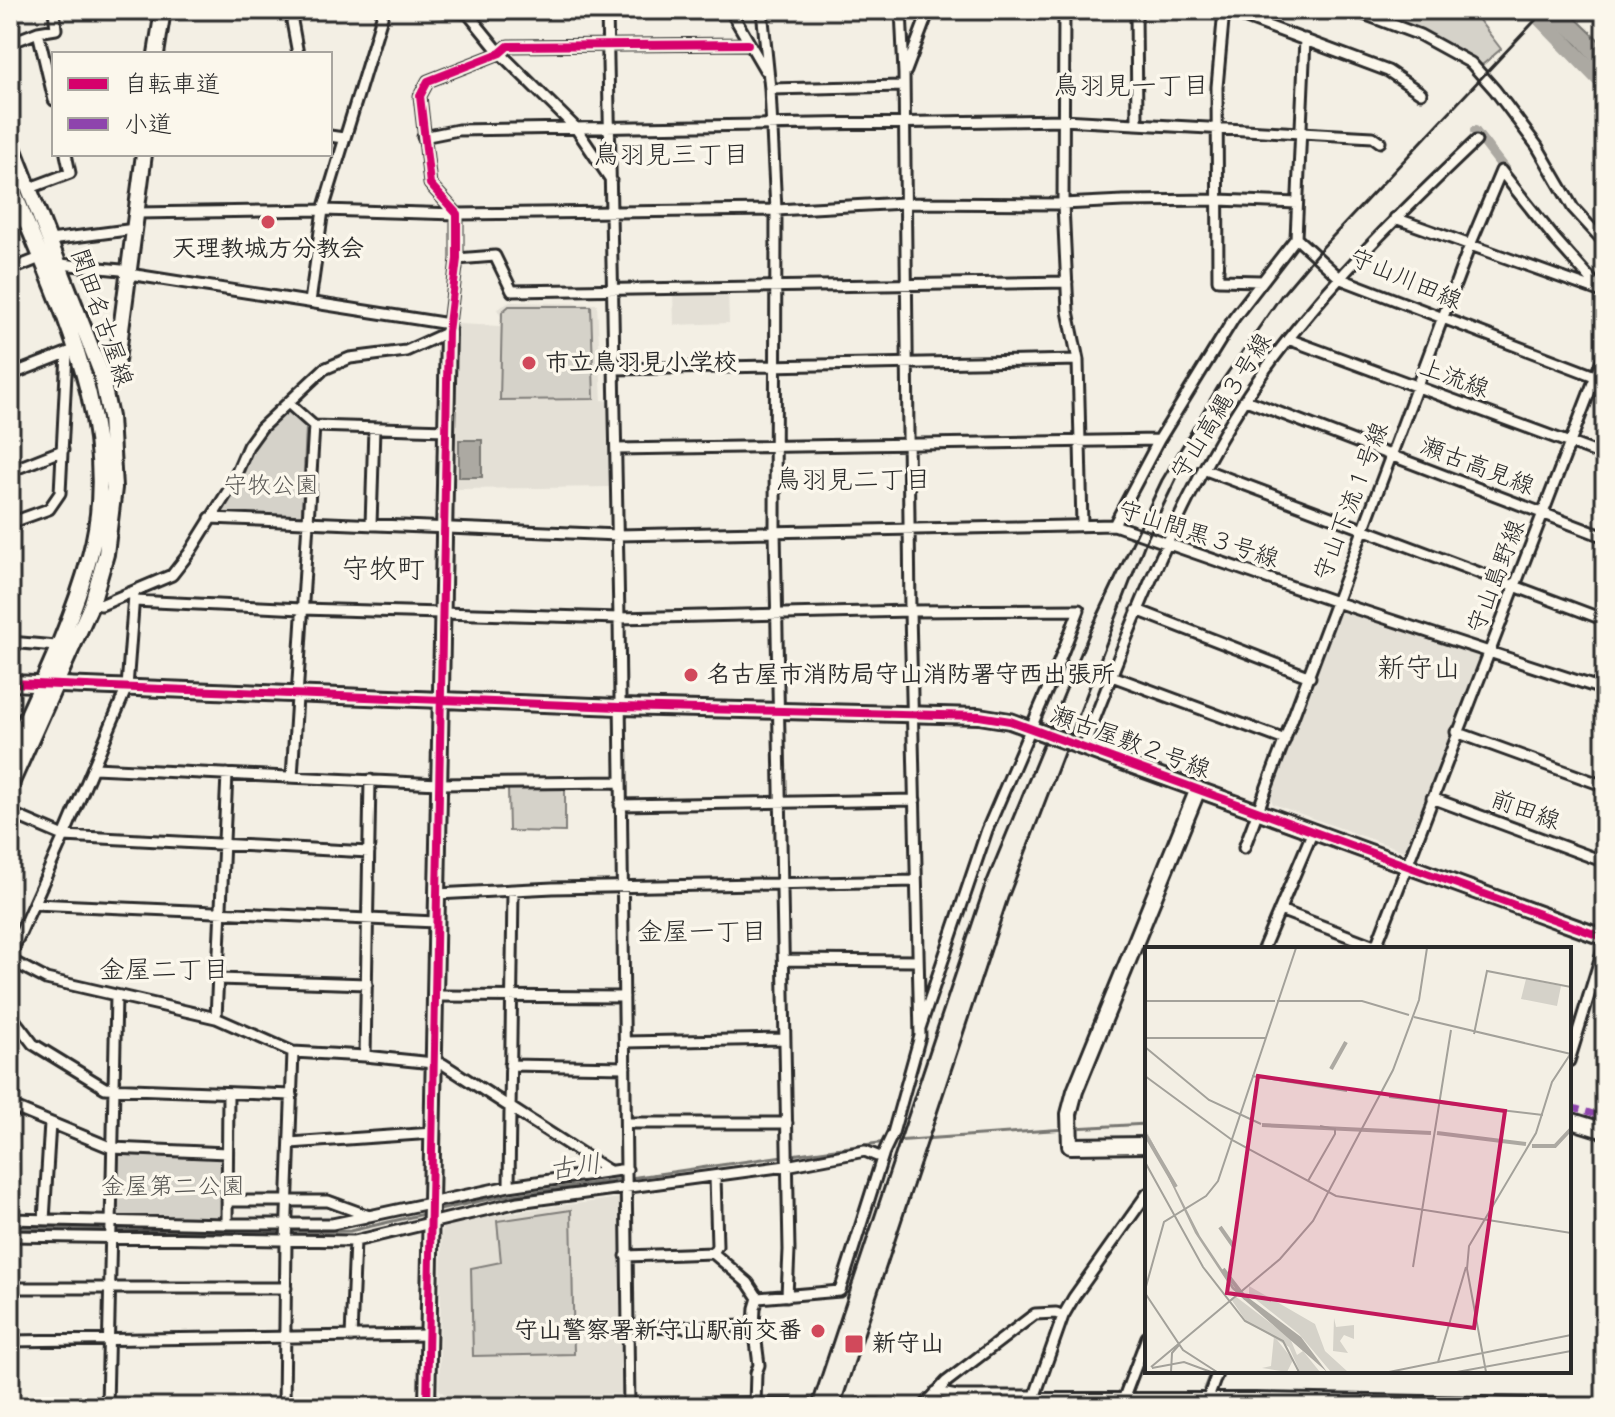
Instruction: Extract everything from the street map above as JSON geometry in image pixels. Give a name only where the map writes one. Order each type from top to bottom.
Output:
[{"type":"street","points":[[10,43],[56,29],[54,10]]},
{"type":"street","points":[[156,52],[163,10]]},
{"type":"street","points":[[290,10],[298,52]]},
{"type":"street","points":[[310,302],[323,210],[384,10]]},
{"type":"street","points":[[437,10],[469,11],[500,53],[575,127],[611,181]]},
{"type":"street","points":[[607,10],[618,535],[629,1407]]},
{"type":"street","points":[[730,10],[767,73]]},
{"type":"street","points":[[762,10],[770,89],[776,210],[775,531],[787,1123],[787,1296]]},
{"type":"street","points":[[901,10],[920,1028]]},
{"type":"street","points":[[904,74],[929,10]]},
{"type":"street","points":[[1064,10],[1063,204],[1068,311],[1078,360],[1082,525]]},
{"type":"street","points":[[1136,10],[1137,123]]},
{"type":"street","points":[[1261,281],[1218,280],[1217,87],[1224,10],[1388,71],[1421,93]]},
{"type":"street","points":[[1345,10],[1420,35],[1471,63],[1537,146],[1573,208],[1605,243]]},
{"type":"street","points":[[38,32],[52,92]]},
{"type":"street","points":[[1114,525],[1159,440],[1234,318],[1296,238],[1305,39]]},
{"type":"street","points":[[427,1407],[449,328],[457,259],[457,214],[430,184],[420,96],[428,81],[500,53],[508,46],[748,44]]},
{"type":"street","points":[[770,89],[903,86]]},
{"type":"street","points":[[423,137],[458,130],[1063,120],[1373,137],[1380,142]]},
{"type":"street","points":[[332,136],[343,138]]},
{"type":"street","name":"関田名古屋線","points":[[10,140],[103,382],[110,417],[114,488],[106,554],[92,603],[10,786]]},
{"type":"street","name":"守山高縄３号線","points":[[1084,748],[1166,542],[1203,469],[1246,400],[1288,339],[1395,218],[1476,141]]},
{"type":"street","points":[[30,188],[70,173],[66,156]]},
{"type":"street","points":[[103,382],[116,368],[144,156]]},
{"type":"street","name":"守山下流１号線","points":[[1244,848],[1470,245],[1501,171],[1603,294]]},
{"type":"street","name":"関田名古屋線","points":[[10,182],[40,258],[71,351],[87,378],[95,421],[100,491],[91,554],[42,683],[10,754]]},
{"type":"street","points":[[137,213],[323,210],[457,214],[776,210],[904,203],[1063,204],[1219,200],[1297,203]]},
{"type":"street","points":[[1395,218],[1603,294]]},
{"type":"street","points":[[50,240],[135,229]]},
{"type":"street","name":"守山川田線","points":[[1296,238],[1341,279],[1601,378]]},
{"type":"street","points":[[457,259],[495,256],[512,291],[1067,282]]},
{"type":"street","points":[[10,270],[40,258],[60,264],[121,270],[129,274],[310,302],[449,328]]},
{"type":"street","points":[[92,603],[101,605],[134,596],[172,575],[230,488],[248,446],[261,428],[324,369],[350,358],[406,351],[449,328]]},
{"type":"street","name":"上流線","points":[[1288,339],[1605,456]]},
{"type":"street","points":[[10,375],[71,351],[60,493],[49,509],[10,523]]},
{"type":"street","name":"守山島野線","points":[[1377,947],[1456,732],[1490,652],[1542,513],[1601,378],[1605,352]]},
{"type":"street","points":[[615,369],[1078,360]]},
{"type":"street","name":"瀬古高見線","points":[[1246,400],[1605,537]]},
{"type":"street","points":[[288,403],[314,426],[447,430]]},
{"type":"street","points":[[292,777],[314,426]]},
{"type":"street","points":[[371,525],[374,428]]},
{"type":"street","points":[[616,449],[1159,440]]},
{"type":"street","points":[[10,471],[63,450]]},
{"type":"street","points":[[1203,469],[1605,620]]},
{"type":"street","name":"守山間黒３号線","points":[[210,518],[618,535],[1114,525],[1605,690]]},
{"type":"street","points":[[134,596],[302,609],[619,618],[1079,610],[987,830],[920,1028],[893,1131],[840,1291],[758,1298]]},
{"type":"street","points":[[134,596],[127,687],[10,958],[46,979],[216,1018],[293,1052],[443,1064],[609,1171]]},
{"type":"street","points":[[1137,610],[1310,677]]},
{"type":"street","points":[[10,642],[56,646]]},
{"type":"street","points":[[1112,676],[1285,740]]},
{"type":"street","name":"瀬古屋敷２号線","points":[[10,683],[619,707],[979,716],[1010,721],[1605,940]]},
{"type":"street","points":[[1456,732],[1605,786]]},
{"type":"street","points":[[94,768],[439,784],[620,782]]},
{"type":"street","points":[[216,1018],[227,774]]},
{"type":"street","points":[[365,1056],[370,780]]},
{"type":"street","points":[[1145,1145],[1070,1146],[1069,1114],[1075,1091],[1198,789]]},
{"type":"street","name":"前田線","points":[[1432,798],[1605,862]]},
{"type":"street","points":[[620,805],[915,800]]},
{"type":"street","points":[[10,813],[64,836],[369,852]]},
{"type":"street","points":[[1264,947],[1313,831]]},
{"type":"street","points":[[437,894],[916,881]]},
{"type":"street","points":[[509,1186],[513,891]]},
{"type":"street","points":[[34,904],[436,922]]},
{"type":"street","points":[[1280,910],[1374,947]]},
{"type":"street","points":[[1571,1054],[1605,940]]},
{"type":"street","points":[[784,960],[918,961]]},
{"type":"street","points":[[218,979],[367,984]]},
{"type":"street","points":[[107,1407],[116,996]]},
{"type":"street","points":[[435,996],[624,997]]},
{"type":"street","points":[[10,1014],[33,1044],[105,1088],[292,1095]]},
{"type":"street","points":[[1571,1021],[1580,1024]]},
{"type":"street","points":[[625,1042],[784,1039]]},
{"type":"street","points":[[284,1407],[293,1052]]},
{"type":"street","points":[[510,1065],[625,1067]]},
{"type":"street","points":[[227,1224],[228,1093]]},
{"type":"street","points":[[11,1109],[112,1148],[227,1153]]},
{"type":"street","points":[[1571,1121],[1605,1131]]},
{"type":"street","points":[[44,1220],[50,1123]]},
{"type":"street","points":[[626,1123],[787,1123]]},
{"type":"street","points":[[290,1143],[433,1133]]},
{"type":"street","points":[[10,1219],[332,1224],[369,1216],[431,1213],[627,1189],[865,1151],[883,1155]]},
{"type":"street","points":[[10,1236],[109,1235],[355,1241],[509,1186],[627,1169]]},
{"type":"street","points":[[713,1253],[717,1246],[715,1176]]},
{"type":"street","points":[[1033,1401],[1063,1316],[1145,1197]]},
{"type":"street","points":[[227,1201],[328,1201],[369,1216]]},
{"type":"street","points":[[351,1337],[355,1241]]},
{"type":"street","points":[[626,1256],[713,1253],[748,1283],[758,1298]]},
{"type":"street","points":[[10,1288],[286,1288]]},
{"type":"street","points":[[757,1406],[756,1373],[759,1365],[754,1326],[758,1298]]},
{"type":"street","points":[[926,1406],[936,1392],[1035,1314],[1056,1313],[1063,1316]]},
{"type":"street","points":[[627,1328],[754,1326]]},
{"type":"street","points":[[10,1341],[429,1335]]},
{"type":"street","points":[[1123,1400],[1145,1342]]},
{"type":"street","points":[[1206,1404],[1217,1373]]},
{"type":"street","points":[[936,1392],[1033,1401]]},
{"type":"street","points":[[926,1406],[1123,1400],[1206,1404],[1588,1407]]},
{"type":"street","points":[[649,1407],[808,1405]]},
{"type":"street","points":[[857,1405],[878,1405]]},
{"type":"shaded area","points":[[1538,10],[1567,10],[1605,46],[1605,78],[1577,45]]},
{"type":"shaded area","points":[[728,290],[729,323],[674,325],[673,291]]},
{"type":"shaded area","name":"市立鳥羽見小学校","points":[[510,302],[597,304],[602,400],[610,401],[611,487],[455,489],[458,324],[500,326],[501,317],[497,309]]},
{"type":"shaded area","points":[[459,440],[482,440],[482,477],[459,477]]},
{"type":"shaded area","points":[[1344,609],[1481,658],[1407,852],[1273,804],[1270,796],[1340,612]]},
{"type":"shaded area","points":[[621,1198],[625,1389],[620,1394],[448,1398],[439,1389],[442,1225]]},
{"type":"green space","points":[[1363,10],[1466,10],[1475,15],[1501,49],[1482,65]]},
{"type":"green space","points":[[509,306],[591,306],[594,399],[500,400],[502,312]]},
{"type":"green space","name":"守牧公園","points":[[286,409],[306,427],[302,514],[297,518],[223,517],[219,511],[259,436]]},
{"type":"green space","points":[[508,788],[565,788],[565,832],[509,831]]},
{"type":"green space","name":"金屋第二公園","points":[[115,1150],[225,1155],[224,1222],[112,1219]]},
{"type":"green space","points":[[571,1210],[574,1354],[473,1356],[471,1268],[501,1262],[497,1221]]},
{"type":"waterway","points":[[1532,10],[1605,85]]},
{"type":"waterway","points":[[1475,131],[1506,171]]},
{"type":"waterway","name":"古川","points":[[1571,1113],[1605,1122]]},
{"type":"waterway","name":"古川","points":[[1073,1128],[1145,1124]]},
{"type":"waterway","name":"古川","points":[[894,1141],[1066,1129]]},
{"type":"waterway","name":"古川","points":[[791,1155],[886,1142]]},
{"type":"waterway","name":"古川","points":[[435,1211],[498,1197],[783,1156]]},
{"type":"waterway","name":"古川","points":[[290,1232],[350,1231],[428,1213]]},
{"type":"waterway","name":"古川","points":[[10,1227],[282,1232]]},
{"type":"waterway","points":[[1204,1389],[1210,1373]]},
{"type":"tunnel","points":[[878,1405],[930,1404]]},
{"type":"tunnel","points":[[808,1405],[857,1405]]},
{"type":"railway","points":[[811,1407],[984,888],[1089,634],[1162,480],[1219,385],[1281,296],[1319,251],[1545,10]]},
{"type":"railway","points":[[840,1407],[1008,898],[1145,543],[1176,479]]},
{"type":"marked path","points":[[1571,1107],[1605,1117]]},
{"type":"cycle path","points":[[427,1407],[448,332],[457,259],[457,214],[430,184],[420,96],[428,81],[500,53],[508,46],[748,44]]},
{"type":"cycle path","points":[[10,683],[619,707],[979,716],[1010,721],[1605,938]]},
{"type":"place","name":"天理教城方分教会","points":[[268,222]]},
{"type":"place","name":"市立鳥羽見小学校","points":[[529,363]]},
{"type":"place","name":"名古屋市消防局守山消防署守西出張所","points":[[691,675]]},
{"type":"place","name":"守山警察署新守山駅前交番","points":[[818,1331]]},
{"type":"place","name":"新守山","points":[[854,1344]]},
{"type":"district","name":"鳥羽見一丁目","points":[[1131,87]]},
{"type":"district","name":"鳥羽見三丁目","points":[[671,156]]},
{"type":"district","name":"鳥羽見二丁目","points":[[853,481]]},
{"type":"district","name":"守牧町","points":[[383,570]]},
{"type":"district","name":"新守山","points":[[1419,669]]},
{"type":"district","name":"金屋一丁目","points":[[702,933]]},
{"type":"district","name":"金屋二丁目","points":[[164,971]]}]
